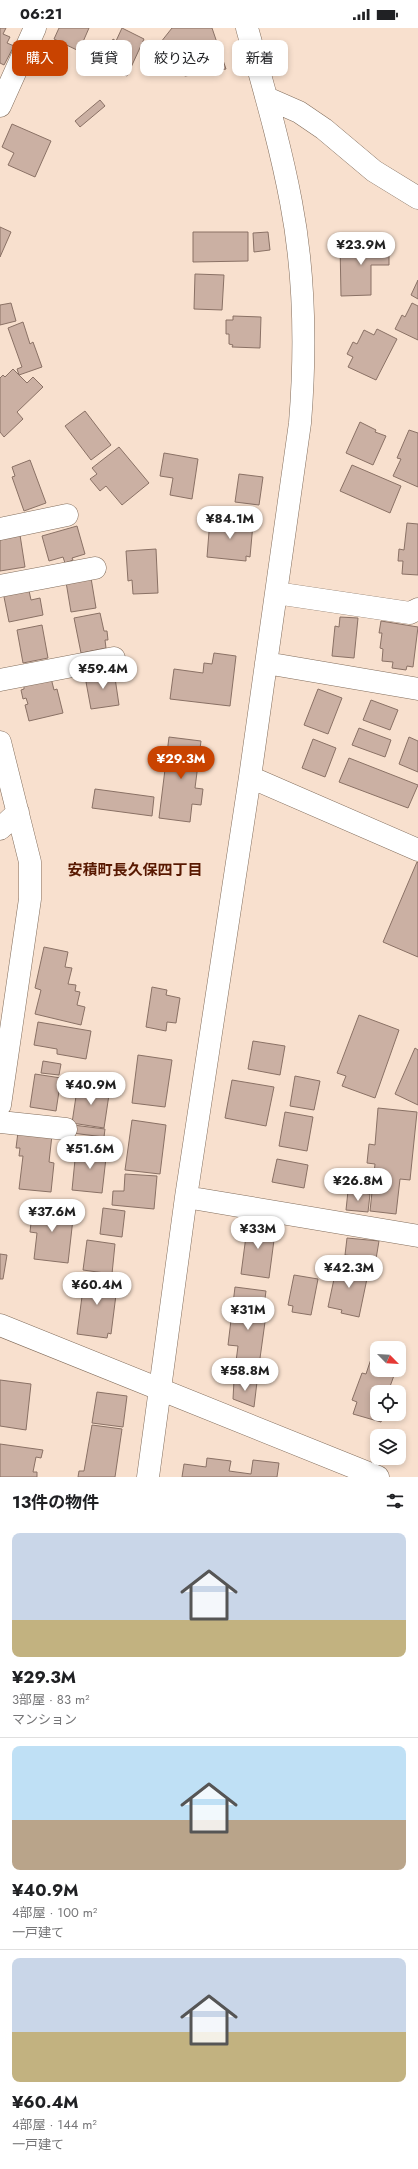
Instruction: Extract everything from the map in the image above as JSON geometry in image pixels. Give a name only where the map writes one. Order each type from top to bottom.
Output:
[{"type":"street","points":[[0,106],[35,28]]},
{"type":"street","points":[[148,1477],[186,1197],[250,777],[300,423],[304,351],[299,262],[292,203],[280,147],[247,28]]},
{"type":"street","points":[[267,98],[299,112],[324,129],[374,171],[418,198]]},
{"type":"street","points":[[0,529],[67,515]]},
{"type":"street","points":[[0,586],[95,568]]},
{"type":"street","points":[[276,593],[410,613],[418,609]]},
{"type":"street","points":[[0,680],[114,658]]},
{"type":"street","points":[[266,663],[418,689]]},
{"type":"street","points":[[0,742],[30,862],[30,899],[0,1105]]},
{"type":"street","points":[[250,777],[418,850]]},
{"type":"street","points":[[0,829],[18,812]]},
{"type":"street","points":[[0,1122],[66,1129]]},
{"type":"street","points":[[186,1197],[418,1236]]},
{"type":"street","points":[[0,1325],[378,1477]]},
{"type":"building","points":[[0,28],[6,28],[3,34],[10,37],[7,43],[12,45],[12,50],[4,65],[0,63]]},
{"type":"building","points":[[59,28],[89,28],[84,40],[76,40],[76,50],[68,46],[68,40],[54,39]]},
{"type":"building","points":[[122,28],[144,39],[140,40],[140,48],[132,65],[132,40],[116,40]]},
{"type":"building","points":[[172,28],[212,28],[216,40],[162,40]]},
{"type":"building","points":[[100,100],[105,106],[80,127],[75,121]]},
{"type":"building","points":[[12,124],[51,141],[35,177],[8,165],[14,153],[2,147]]},
{"type":"building","points":[[0,227],[11,232],[0,257]]},
{"type":"building","points":[[193,232],[248,232],[248,261],[193,262]]},
{"type":"building","points":[[268,232],[270,250],[254,252],[253,233]]},
{"type":"building","points":[[389,243],[389,265],[371,265],[371,295],[341,296],[340,244]]},
{"type":"building","points":[[195,274],[224,275],[222,310],[194,309]]},
{"type":"building","points":[[418,280],[418,299],[411,295]]},
{"type":"building","points":[[11,303],[16,321],[0,325],[0,305]]},
{"type":"building","points":[[412,303],[418,306],[418,340],[395,329],[402,315],[405,317]]},
{"type":"building","points":[[233,316],[261,317],[260,348],[232,347],[233,345],[229,344],[229,334],[226,334],[226,320],[233,320]]},
{"type":"building","points":[[23,322],[30,344],[33,342],[42,367],[19,375],[17,369],[22,367],[8,328]]},
{"type":"building","points":[[377,329],[397,339],[376,380],[348,367],[353,357],[347,354],[353,342],[357,344],[364,330],[374,335]]},
{"type":"building","points":[[13,369],[27,383],[33,377],[43,387],[17,412],[23,419],[4,437],[0,432],[0,378],[3,375],[5,377]]},
{"type":"building","points":[[85,411],[111,445],[91,460],[65,426]]},
{"type":"building","points":[[360,422],[376,430],[375,432],[386,436],[373,465],[346,453]]},
{"type":"building","points":[[409,430],[418,433],[418,487],[393,476],[401,459],[397,458]]},
{"type":"building","points":[[119,447],[149,483],[122,505],[106,486],[100,491],[90,479],[97,474],[92,468]]},
{"type":"building","points":[[164,453],[198,459],[192,499],[170,495],[173,478],[160,476]]},
{"type":"building","points":[[30,460],[46,503],[24,511],[12,477],[15,476],[12,467]]},
{"type":"building","points":[[352,465],[401,486],[390,513],[340,491]]},
{"type":"building","points":[[239,474],[263,477],[259,505],[235,502]]},
{"type":"building","points":[[210,519],[253,524],[250,557],[246,556],[246,561],[207,557]]},
{"type":"building","points":[[407,523],[418,524],[418,575],[402,574],[403,561],[398,561],[399,549],[404,550]]},
{"type":"building","points":[[77,526],[85,554],[72,558],[73,560],[65,563],[63,557],[49,561],[42,536]]},
{"type":"building","points":[[20,535],[25,567],[0,571],[0,538]]},
{"type":"building","points":[[156,549],[158,593],[133,594],[132,580],[128,581],[126,551]]},
{"type":"building","points":[[91,578],[96,608],[71,612],[66,582]]},
{"type":"building","points":[[28,586],[31,600],[40,598],[43,615],[9,622],[3,592]]},
{"type":"building","points":[[100,613],[104,631],[107,631],[108,640],[105,640],[106,648],[81,653],[74,618]]},
{"type":"building","points":[[340,617],[358,618],[354,658],[332,656],[335,626],[339,627]]},
{"type":"building","points":[[381,621],[418,627],[413,667],[407,666],[406,670],[392,668],[393,662],[382,661],[383,649],[380,648],[382,633],[379,633]]},
{"type":"building","points":[[42,625],[48,658],[23,663],[17,630]]},
{"type":"building","points":[[214,653],[236,656],[230,706],[170,699],[174,669],[203,673],[204,663],[212,664]]},
{"type":"building","points":[[114,671],[119,705],[91,709],[86,682],[89,681],[88,675]]},
{"type":"building","points":[[51,678],[54,690],[57,689],[63,713],[29,721],[25,705],[28,704],[26,698],[23,699],[21,690],[24,689],[24,685]]},
{"type":"building","points":[[318,689],[342,698],[328,734],[304,725]]},
{"type":"building","points":[[371,700],[398,710],[390,730],[363,720]]},
{"type":"building","points":[[359,728],[391,740],[385,757],[352,745]]},
{"type":"building","points":[[169,737],[201,741],[195,788],[203,789],[201,805],[192,804],[190,822],[159,818]]},
{"type":"building","points":[[409,737],[418,741],[418,772],[399,764]]},
{"type":"building","points":[[313,739],[336,748],[325,777],[302,768]]},
{"type":"building","points":[[349,758],[418,785],[408,808],[339,782]]},
{"type":"building","points":[[95,789],[154,797],[152,816],[92,808]]},
{"type":"building","points":[[417,862],[418,863],[418,957],[383,942]]},
{"type":"building","points":[[44,947],[68,952],[65,967],[72,968],[68,984],[76,985],[75,991],[80,992],[77,1005],[85,1007],[81,1025],[35,1014],[41,990],[35,988]]},
{"type":"building","points":[[152,987],[167,990],[166,995],[180,998],[176,1023],[167,1022],[166,1031],[146,1027]]},
{"type":"building","points":[[359,1015],[399,1030],[375,1098],[342,1086],[346,1076],[337,1073]]},
{"type":"building","points":[[38,1022],[91,1031],[86,1059],[57,1054],[57,1049],[34,1045]]},
{"type":"building","points":[[253,1041],[285,1046],[280,1075],[248,1069]]},
{"type":"building","points":[[415,1048],[418,1050],[418,1105],[395,1094]]},
{"type":"building","points":[[138,1055],[172,1060],[165,1107],[132,1103]]},
{"type":"building","points":[[43,1061],[61,1064],[59,1075],[41,1073]]},
{"type":"building","points":[[35,1074],[61,1078],[56,1111],[30,1107]]},
{"type":"building","points":[[295,1076],[320,1081],[314,1110],[290,1106]]},
{"type":"building","points":[[232,1080],[274,1087],[266,1126],[225,1118]]},
{"type":"building","points":[[78,1083],[110,1088],[104,1128],[72,1123]]},
{"type":"building","points":[[378,1108],[417,1112],[410,1180],[400,1179],[396,1214],[370,1211],[375,1164],[367,1163],[369,1144],[375,1145]]},
{"type":"building","points":[[285,1112],[313,1117],[307,1151],[279,1146]]},
{"type":"building","points":[[132,1120],[166,1125],[160,1174],[125,1170]]},
{"type":"building","points":[[73,1125],[105,1129],[104,1137],[72,1133]]},
{"type":"building","points":[[18,1132],[52,1135],[49,1162],[54,1163],[51,1192],[19,1189],[23,1156],[19,1156],[20,1148],[16,1148]]},
{"type":"building","points":[[83,1146],[107,1149],[102,1193],[72,1190],[75,1160],[82,1160]]},
{"type":"building","points":[[277,1159],[308,1165],[304,1188],[272,1182]]},
{"type":"building","points":[[125,1174],[157,1176],[154,1209],[112,1205],[113,1191],[124,1191]]},
{"type":"building","points":[[348,1191],[370,1194],[368,1212],[346,1210]]},
{"type":"building","points":[[33,1205],[74,1210],[68,1263],[34,1259],[37,1233],[30,1232]]},
{"type":"building","points":[[103,1208],[125,1211],[122,1237],[100,1234]]},
{"type":"building","points":[[248,1221],[276,1225],[269,1278],[241,1274]]},
{"type":"building","points":[[347,1238],[379,1241],[376,1259],[345,1255]]},
{"type":"building","points":[[87,1240],[115,1244],[112,1274],[83,1270]]},
{"type":"building","points":[[0,1254],[7,1255],[3,1279],[0,1279]]},
{"type":"building","points":[[344,1264],[369,1269],[359,1317],[341,1313],[342,1310],[328,1307],[337,1265],[344,1266]]},
{"type":"building","points":[[85,1274],[118,1279],[111,1334],[108,1333],[107,1338],[77,1334]]},
{"type":"building","points":[[294,1275],[318,1279],[311,1315],[292,1312],[293,1306],[288,1305]]},
{"type":"building","points":[[235,1287],[266,1291],[262,1321],[265,1322],[257,1380],[234,1377],[238,1346],[228,1345]]},
{"type":"building","points":[[370,1362],[370,1377],[393,1377],[391,1385],[370,1385],[370,1419],[353,1414],[357,1402],[352,1400],[362,1373],[366,1374]]},
{"type":"building","points":[[0,1380],[31,1384],[26,1430],[0,1426]]},
{"type":"building","points":[[234,1380],[257,1382],[254,1407],[233,1399]]},
{"type":"building","points":[[97,1392],[127,1396],[123,1427],[92,1423]]},
{"type":"building","points":[[92,1425],[122,1429],[115,1477],[78,1477],[79,1471],[84,1471]]},
{"type":"building","points":[[0,1444],[43,1450],[41,1458],[36,1457],[33,1472],[37,1472],[37,1477],[0,1477]]},
{"type":"building","points":[[207,1458],[231,1461],[229,1471],[251,1474],[253,1460],[279,1463],[277,1477],[182,1477],[184,1464],[206,1467]]},
{"type":"district","name":"安積町長久保四丁目","points":[[135,870]]}]
